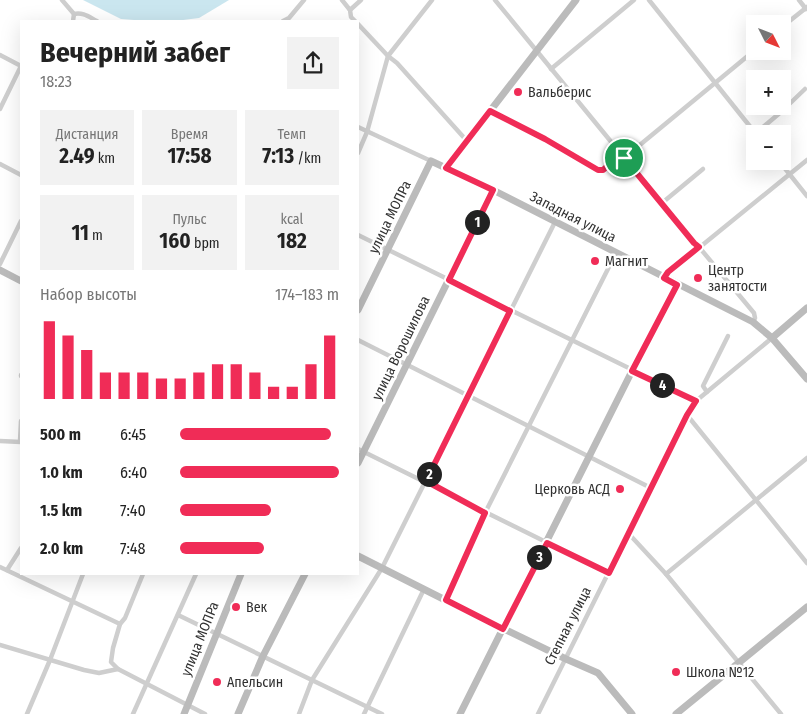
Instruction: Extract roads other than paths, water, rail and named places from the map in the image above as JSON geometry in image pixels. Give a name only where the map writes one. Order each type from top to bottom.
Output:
[{"type":"street","points":[[62,0],[74,14],[73,20]]},
{"type":"street","points":[[284,20],[289,18],[304,0]]},
{"type":"street","points":[[342,0],[350,10],[351,20]]},
{"type":"street","points":[[350,10],[361,0]]},
{"type":"street","points":[[359,151],[367,132],[388,56],[432,0]]},
{"type":"street","points":[[495,0],[622,156],[754,313],[755,318],[753,322]]},
{"type":"street","points":[[446,168],[576,0]]},
{"type":"street","points":[[551,69],[634,0]]},
{"type":"street","points":[[648,0],[749,125]]},
{"type":"street","points":[[791,21],[807,9],[799,0]]},
{"type":"street","points":[[74,14],[80,13],[95,20]]},
{"type":"street","points":[[359,25],[397,63],[467,141]]},
{"type":"street","points":[[0,55],[20,65]]},
{"type":"street","points":[[490,111],[545,139],[598,170],[603,170],[746,57]]},
{"type":"street","points":[[0,109],[20,68]]},
{"type":"street","points":[[766,125],[805,90]]},
{"type":"street","name":"Западная улица","points":[[359,128],[493,190],[753,322],[772,338],[807,379]]},
{"type":"street","points":[[664,278],[668,272],[807,160]]},
{"type":"street","name":"улица МОПРа","points":[[359,308],[431,161]]},
{"type":"street","points":[[0,164],[20,174]]},
{"type":"street","points":[[662,204],[703,169]]},
{"type":"street","points":[[786,170],[807,196]]},
{"type":"street","name":"улица Ворошилова","points":[[360,450],[407,366],[493,190]]},
{"type":"street","points":[[299,714],[312,680],[382,568],[555,222]]},
{"type":"street","points":[[0,264],[20,223]]},
{"type":"street","points":[[359,236],[696,401]]},
{"type":"street","points":[[446,600],[485,513],[616,253]]},
{"type":"street","points":[[0,270],[20,280]]},
{"type":"street","points":[[460,714],[677,285]]},
{"type":"street","name":"Степная улица","points":[[538,714],[687,415],[696,401],[807,308]]},
{"type":"street","points":[[707,392],[703,386],[728,336]]},
{"type":"street","points":[[359,341],[651,488]]},
{"type":"street","points":[[687,415],[807,563]]},
{"type":"street","points":[[0,441],[20,442]]},
{"type":"street","points":[[360,450],[609,573]]},
{"type":"street","points":[[666,574],[807,458]]},
{"type":"street","points":[[629,534],[666,574],[781,714]]},
{"type":"street","points":[[7,570],[20,550]]},
{"type":"street","points":[[359,556],[503,629],[598,673],[632,714]]},
{"type":"street","points":[[0,566],[120,624]]},
{"type":"street","points":[[28,714],[83,575]]},
{"type":"street","points":[[143,575],[125,618],[120,624],[111,662],[118,670],[205,714]]},
{"type":"street","points":[[133,714],[196,575]]},
{"type":"street","name":"улица МОПРа","points":[[184,714],[241,575]]},
{"type":"street","points":[[238,714],[263,656],[304,575]]},
{"type":"street","points":[[364,714],[366,706],[424,589]]},
{"type":"street","points":[[676,714],[807,607]]},
{"type":"street","points":[[178,615],[382,714]]},
{"type":"street","points":[[0,645],[84,670],[99,673],[118,670]]},
{"type":"water","points":[[83,0],[229,0],[199,18],[183,20],[121,19]]},
{"type":"place","name":"Вальберис","points":[[518,92]]},
{"type":"place","name":"Магнит","points":[[595,261]]},
{"type":"place","name":"Центр занятости","points":[[698,278]]},
{"type":"place","name":"Церковь АСД","points":[[620,489]]},
{"type":"place","name":"Век","points":[[236,607]]},
{"type":"place","name":"Школа №12","points":[[676,672]]},
{"type":"place","name":"Апельсин","points":[[217,682]]}]
